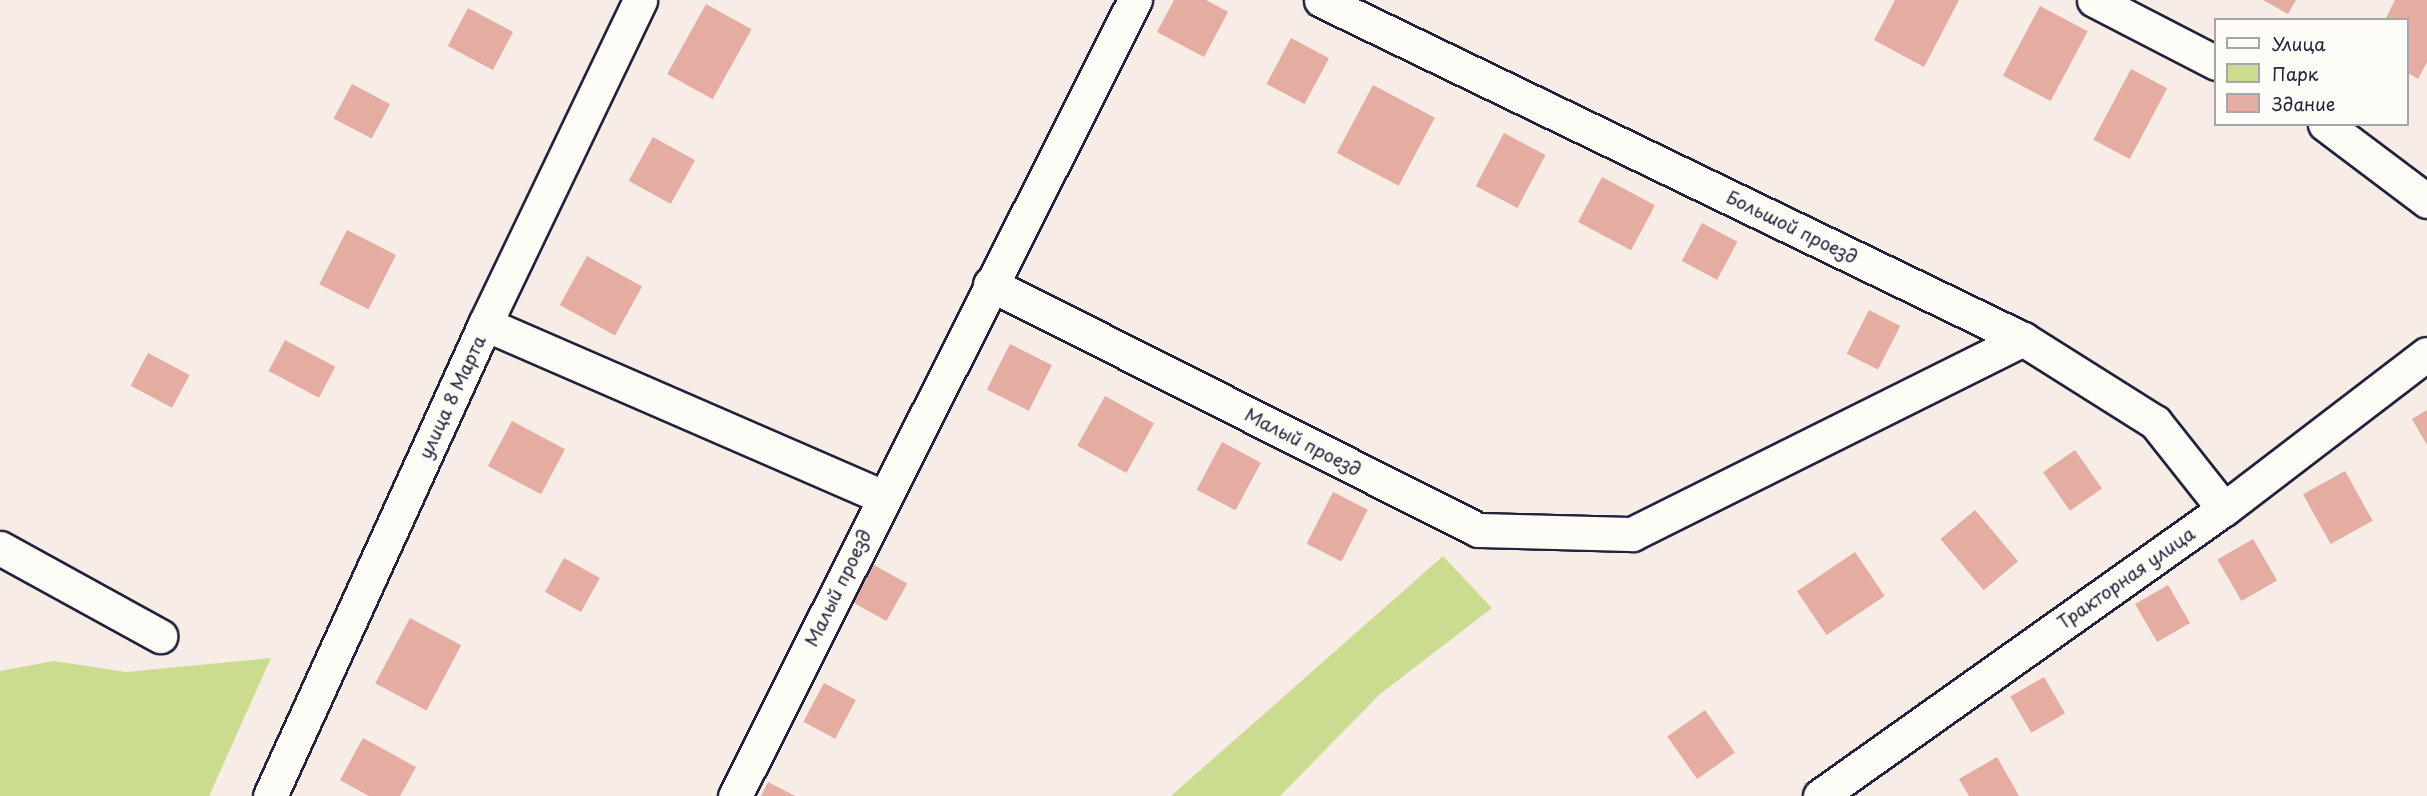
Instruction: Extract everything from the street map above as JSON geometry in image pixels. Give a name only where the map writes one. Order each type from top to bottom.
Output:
[{"type":"street","name":"улица 8 Марта","points":[[270,796],[485,324],[640,0]]},
{"type":"street","name":"Малый проезд","points":[[735,796],[882,497],[1135,0]]},
{"type":"street","name":"Большой проезд","points":[[1321,0],[2023,339],[2155,422],[2224,509]]},
{"type":"street","points":[[2094,0],[2214,62]]},
{"type":"street","points":[[2328,126],[2427,201]]},
{"type":"street","name":"Малый проезд","points":[[990,284],[1478,530],[1632,534],[2023,339]]},
{"type":"street","points":[[485,324],[882,497]]},
{"type":"street","name":"Тракторная улица","points":[[1820,796],[2224,509],[2427,354]]},
{"type":"street","points":[[0,548],[160,636]]},
{"type":"green space","points":[[1443,556],[1492,608],[1380,694],[1280,796],[1171,796]]},
{"type":"green space","points":[[271,658],[209,796],[0,796],[0,671],[54,661],[126,672]]},
{"type":"building","points":[[1174,0],[1206,0],[1228,12],[1204,57],[1157,32]]},
{"type":"building","points":[[1895,0],[1959,0],[1924,67],[1874,40]]},
{"type":"building","points":[[2263,0],[2296,0],[2288,14]]},
{"type":"building","points":[[2395,0],[2427,0],[2427,62],[2418,79],[2409,74],[2409,18],[2386,18]]},
{"type":"building","points":[[706,4],[751,29],[713,99],[667,74]]},
{"type":"building","points":[[2040,6],[2088,31],[2051,101],[2003,76]]},
{"type":"building","points":[[468,8],[513,32],[493,70],[448,46]]},
{"type":"building","points":[[1291,38],[1329,58],[1305,104],[1267,84]]},
{"type":"building","points":[[2131,69],[2167,88],[2130,159],[2093,140]]},
{"type":"building","points":[[352,84],[390,104],[372,139],[334,118]]},
{"type":"building","points":[[1373,85],[1435,118],[1399,186],[1337,153]]},
{"type":"building","points":[[1504,133],[1545,155],[1517,208],[1476,186]]},
{"type":"building","points":[[653,137],[695,160],[671,204],[629,181]]},
{"type":"building","points":[[1602,177],[1655,205],[1631,250],[1578,222]]},
{"type":"building","points":[[1702,223],[1737,242],[1717,280],[1682,261]]},
{"type":"building","points":[[347,230],[396,255],[368,309],[319,284]]},
{"type":"building","points":[[587,256],[642,287],[615,336],[560,305]]},
{"type":"building","points":[[1869,310],[1900,326],[1878,370],[1847,354]]},
{"type":"building","points":[[285,340],[335,367],[319,398],[269,371]]},
{"type":"building","points":[[1010,344],[1052,365],[1029,411],[987,389]]},
{"type":"building","points":[[148,353],[189,375],[172,408],[131,386]]},
{"type":"building","points":[[1105,396],[1154,423],[1126,473],[1077,446]]},
{"type":"building","points":[[2427,410],[2427,445],[2412,419]]},
{"type":"building","points":[[512,421],[565,449],[541,494],[488,466]]},
{"type":"building","points":[[1222,442],[1261,463],[1235,510],[1197,490]]},
{"type":"building","points":[[2075,450],[2102,489],[2070,511],[2043,472]]},
{"type":"building","points":[[2345,471],[2373,521],[2331,544],[2303,494]]},
{"type":"building","points":[[1333,492],[1368,510],[1341,561],[1307,544]]},
{"type":"building","points":[[1975,510],[2018,561],[1984,590],[1941,539]]},
{"type":"building","points":[[2253,539],[2277,581],[2241,601],[2217,560]]},
{"type":"building","points":[[1855,552],[1885,596],[1827,635],[1797,591]]},
{"type":"building","points":[[564,558],[600,578],[581,612],[545,592]]},
{"type":"building","points":[[874,565],[907,583],[886,621],[853,603]]},
{"type":"building","points":[[2168,585],[2190,623],[2157,642],[2135,604]]},
{"type":"building","points":[[410,618],[461,645],[426,711],[375,683]]},
{"type":"building","points":[[2044,677],[2065,713],[2031,733],[2010,696]]},
{"type":"building","points":[[824,683],[856,700],[835,739],[803,722]]},
{"type":"building","points":[[1705,710],[1735,753],[1697,779],[1667,736]]},
{"type":"building","points":[[363,738],[416,767],[400,796],[369,796],[340,780]]},
{"type":"building","points":[[1997,757],[2019,796],[1969,796],[1959,779]]},
{"type":"building","points":[[768,782],[795,796],[761,796]]}]
